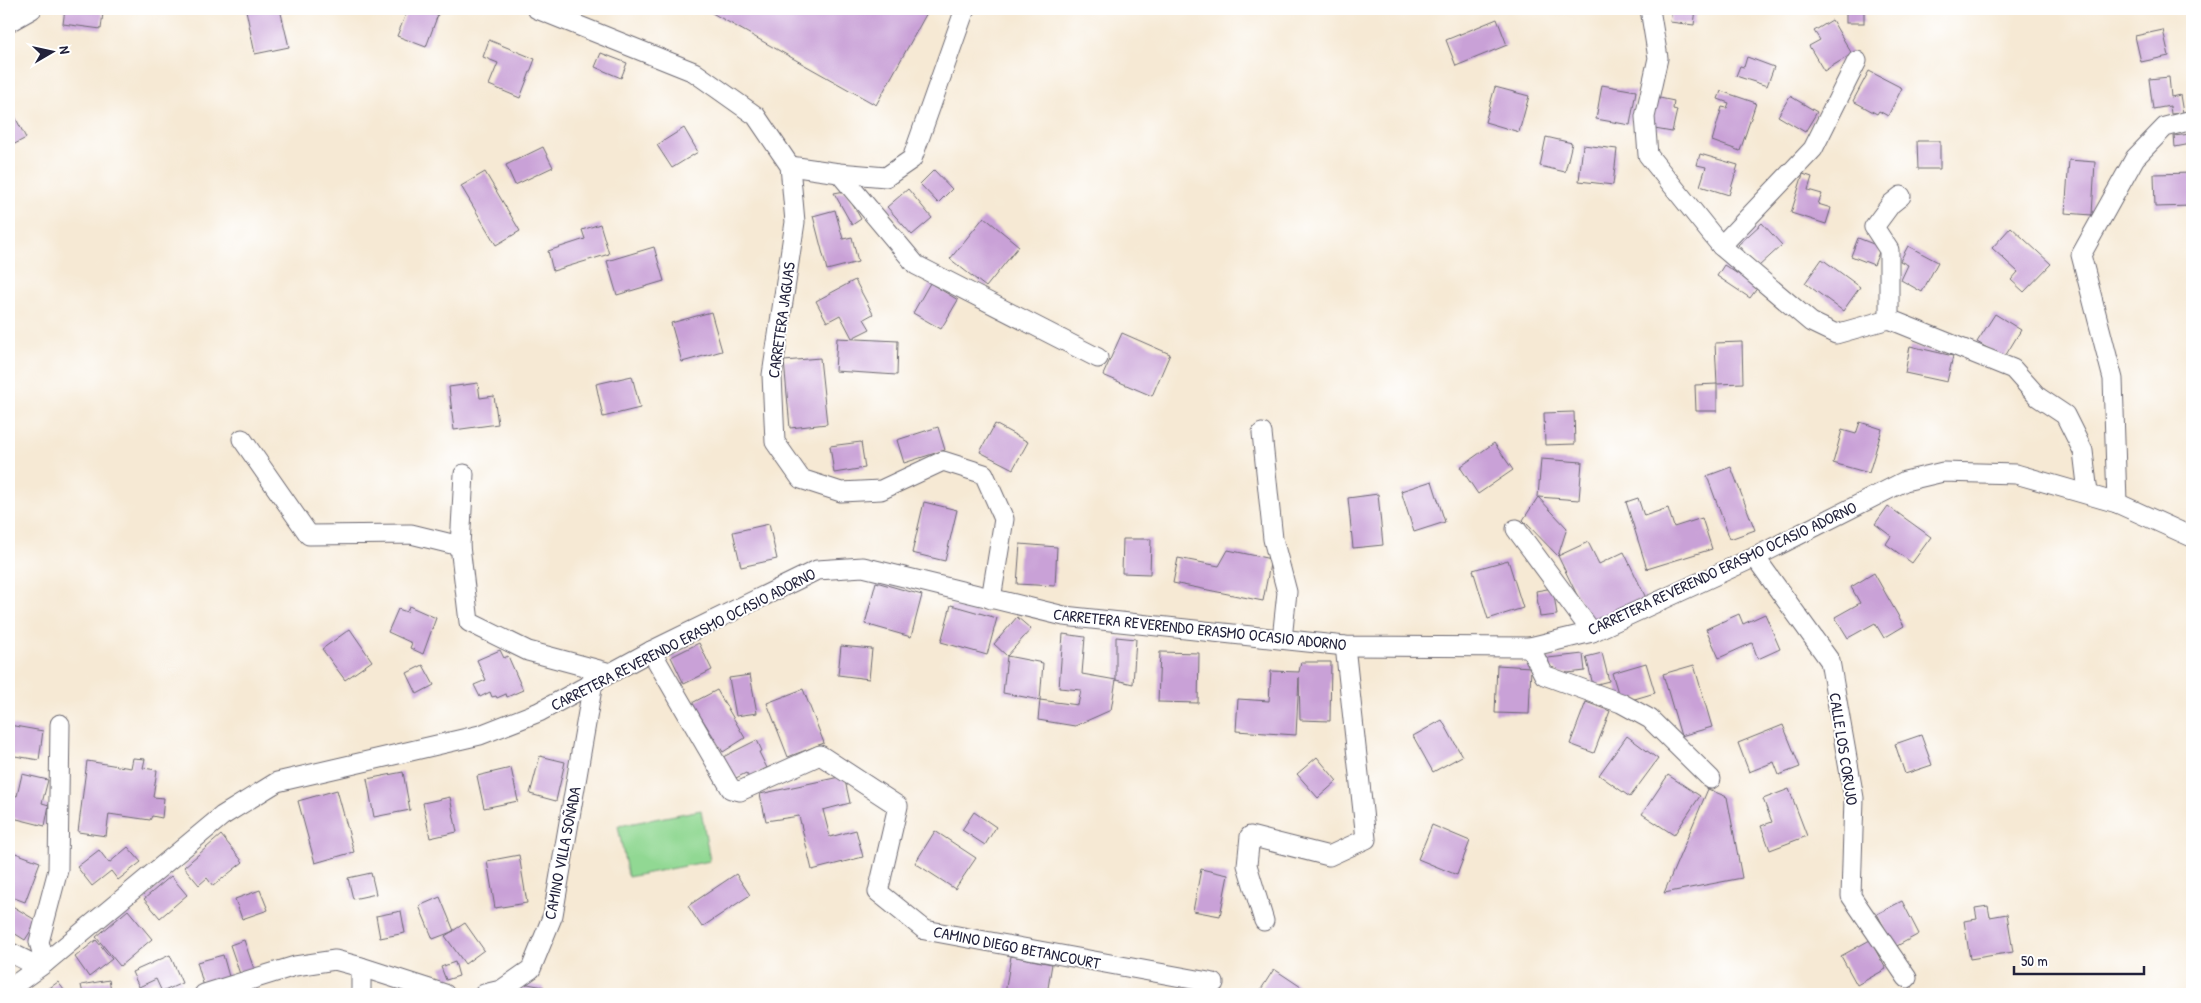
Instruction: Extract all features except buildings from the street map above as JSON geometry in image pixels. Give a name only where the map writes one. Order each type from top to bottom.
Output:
[{"type":"street","points":[[9,22],[32,9]]},
{"type":"street","name":"CARRETERA JAGUAS","points":[[537,9],[694,72],[756,116],[790,166],[795,222],[772,375],[775,442],[801,479],[841,492],[880,490],[943,462],[984,474],[1004,519],[991,599]]},
{"type":"street","points":[[790,166],[840,173],[886,176],[912,158],[965,9]]},
{"type":"street","points":[[1650,9],[1658,58],[1645,117],[1648,156],[1721,246],[1811,322],[1836,334],[1889,319],[2013,369],[2038,397],[2065,415],[2083,451],[2088,493]]},
{"type":"street","points":[[1721,246],[1813,149],[1857,61]]},
{"type":"street","points":[[2117,503],[2113,379],[2081,256],[2135,158],[2166,127],[2192,120]]},
{"type":"street","points":[[840,173],[916,265],[1098,358]]},
{"type":"street","points":[[1889,319],[1889,250],[1874,227],[1891,204],[1902,196]]},
{"type":"street","points":[[1262,433],[1273,539],[1287,592],[1282,639]]},
{"type":"street","points":[[242,439],[309,535],[411,534],[460,546]]},
{"type":"street","name":"CARRETERA REVERENDO ERASMO OCASIO ADORNO","points":[[9,989],[42,965],[222,816],[277,782],[480,735],[538,712],[651,652],[817,570],[863,567],[1064,616],[1345,646],[1530,647],[1592,632],[1755,557],[1905,481],[1943,472],[2009,473],[2088,493],[2117,503],[2192,537]]},
{"type":"street","points":[[464,474],[460,546],[469,622],[528,651],[610,673]]},
{"type":"street","points":[[1516,529],[1592,632]]},
{"type":"street","name":"CALLE LOS CORUJO","points":[[1755,557],[1830,661],[1854,798],[1851,896],[1907,978]]},
{"type":"street","points":[[1264,921],[1247,865],[1250,836],[1329,856],[1366,838],[1345,646]]},
{"type":"street","points":[[1530,647],[1544,675],[1621,703],[1650,720],[1711,779]]},
{"type":"street","name":"CAMINO DIEGO BETANCOURT","points":[[651,652],[731,788],[740,791],[820,756],[898,806],[878,892],[925,930],[1214,983]]},
{"type":"street","name":"CAMINO VILLA SOÑADA","points":[[484,994],[501,990],[531,969],[553,915],[593,682]]},
{"type":"street","points":[[9,952],[42,965],[39,942],[58,870],[60,724]]},
{"type":"street","points":[[204,994],[295,966],[335,960],[361,966],[445,994]]},
{"type":"street","points":[[361,966],[361,994]]},
{"type":"green space","points":[[701,810],[710,861],[628,877],[618,826]]}]
